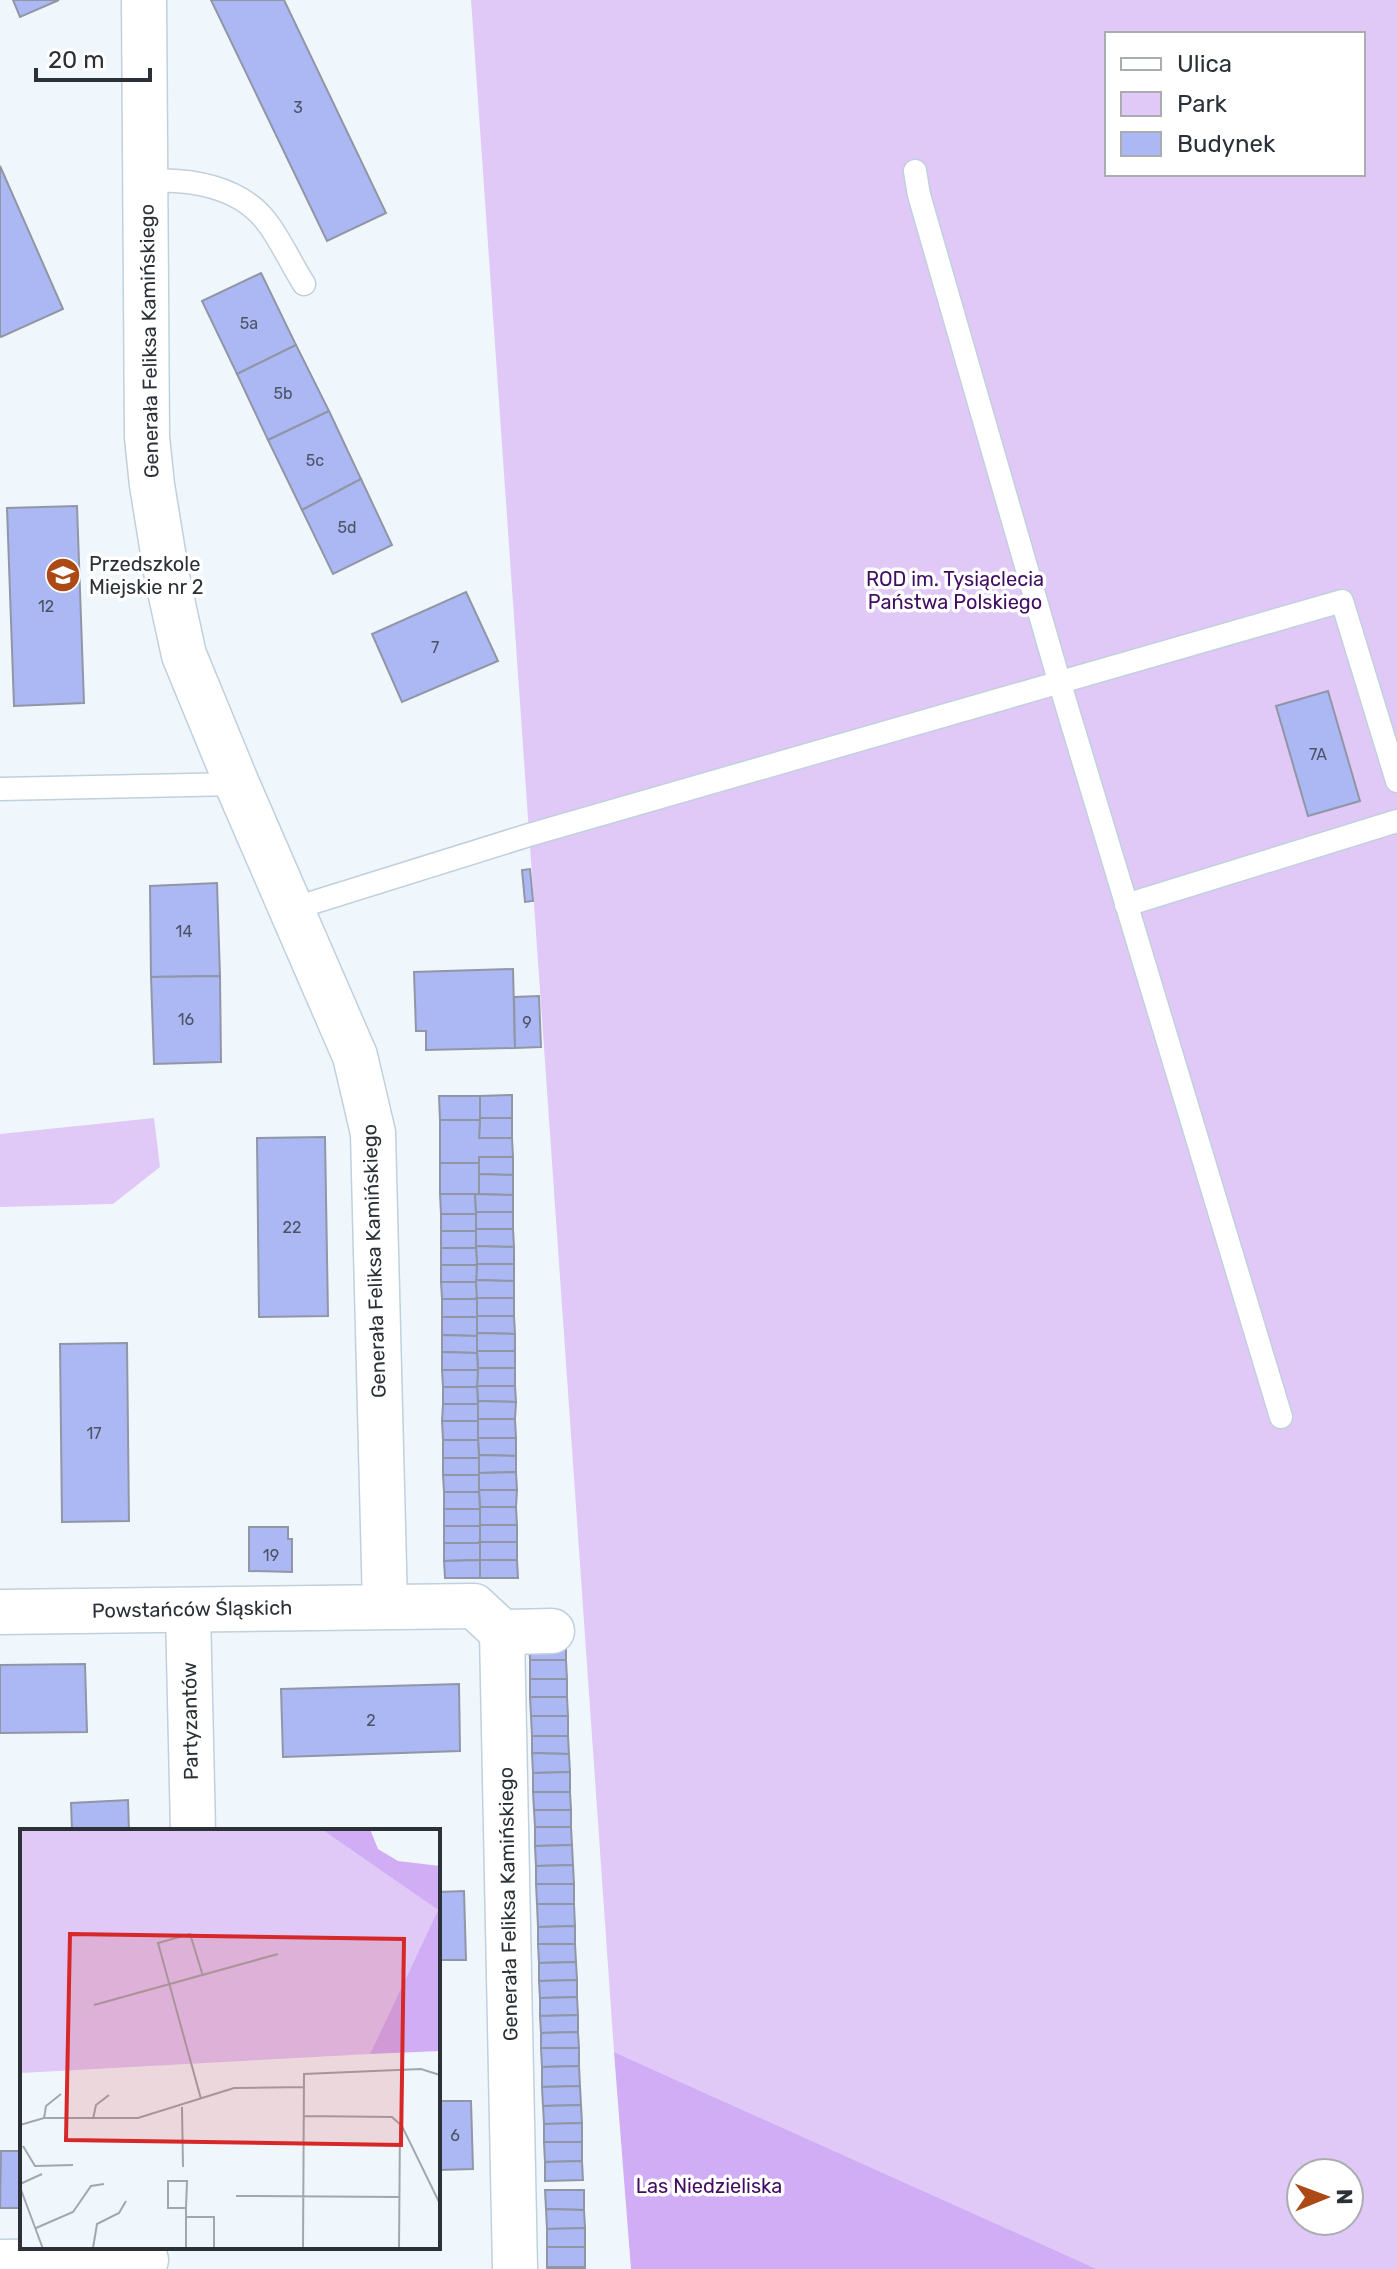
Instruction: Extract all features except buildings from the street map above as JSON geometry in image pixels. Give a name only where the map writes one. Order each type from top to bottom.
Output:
[{"type":"street","name":"Generała Feliksa Kamińskiego","points":[[144,0],[147,437],[152,485],[184,655],[355,1056],[373,1133],[385,1606]]},
{"type":"street","name":"Powstańców Śląskich","points":[[0,1612],[385,1606]]},
{"type":"street","points":[[385,1606],[474,1606],[502,1632],[552,1631]]},
{"type":"street","name":"Partyzantów","points":[[188,1611],[193,1829]]},
{"type":"street","name":"Generała Feliksa Kamińskiego","points":[[502,1632],[515,2269]]},
{"type":"street","points":[[0,2262],[147,2259]]},
{"type":"lane","points":[[915,171],[919,195],[1060,684],[1281,1417]]},
{"type":"lane","points":[[145,181],[200,183],[239,197],[268,222],[304,284]]},
{"type":"lane","points":[[292,909],[529,835],[1342,601],[1397,781]]},
{"type":"lane","points":[[0,789],[237,784]]},
{"type":"lane","points":[[1126,905],[1397,821]]},
{"type":"green space","name":"ROD im. Tysiąclecia Państwa Polskiego","points":[[471,0],[1397,0],[1397,2269],[1097,2269],[614,2052]]},
{"type":"green space","points":[[154,1118],[160,1167],[113,1204],[0,1207],[0,1134]]},
{"type":"green space","name":"Las Niedzieliska","points":[[614,2052],[1097,2269],[631,2269]]},
{"type":"place","name":"Przedszkole Miejskie nr 2","points":[[63,575]]}]
